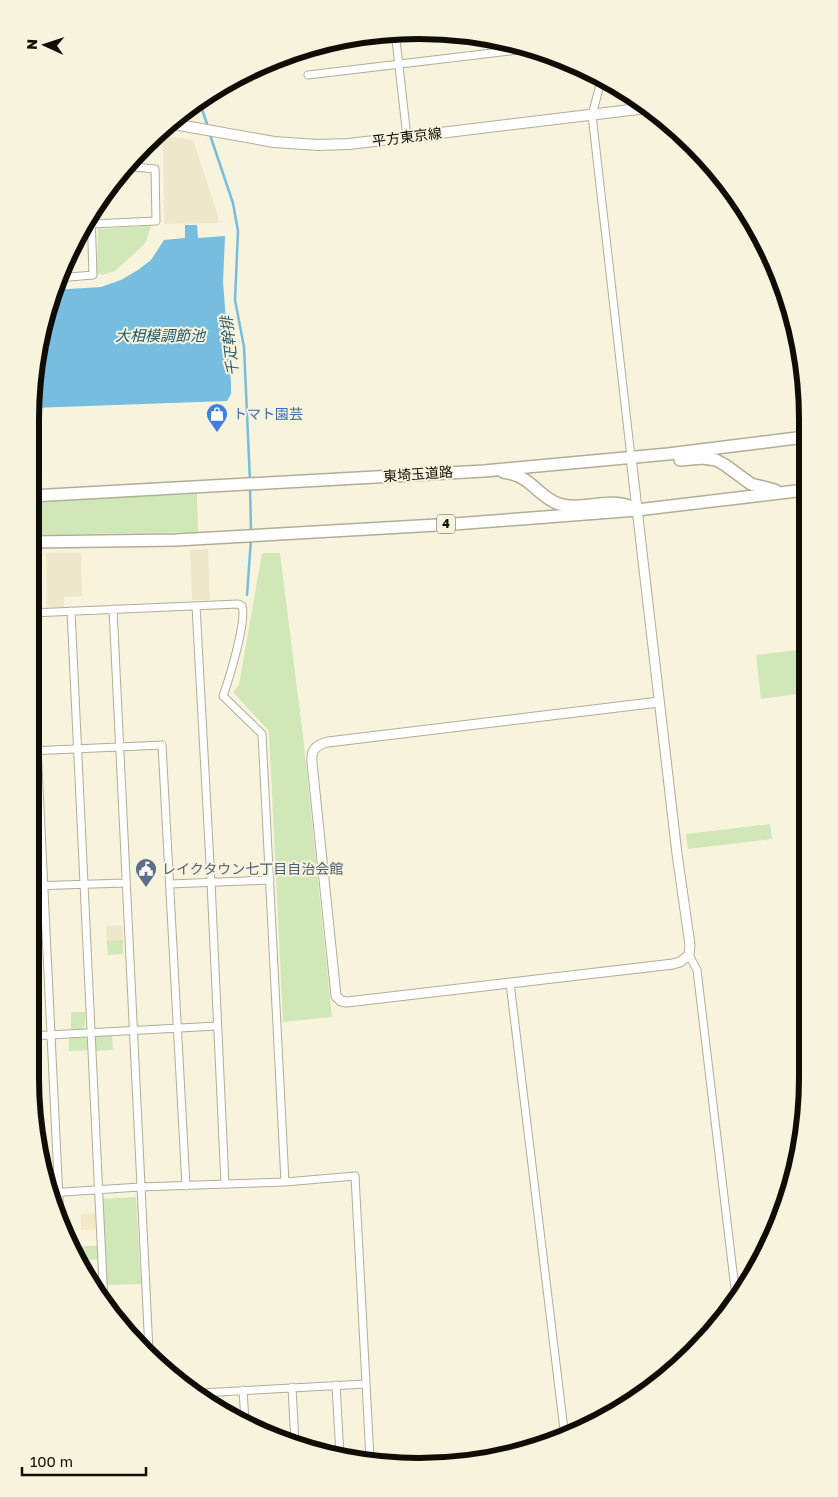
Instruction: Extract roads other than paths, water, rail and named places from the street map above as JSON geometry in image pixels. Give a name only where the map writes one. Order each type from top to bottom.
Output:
[{"type":"highway","name":"東埼玉道路","points":[[39,496],[484,470],[631,457],[799,438]]},
{"type":"highway","name":"4","points":[[631,457],[659,462],[692,458],[716,460],[750,484],[774,490],[790,491]]},
{"type":"highway","name":"4","points":[[484,470],[506,472],[525,479],[550,500],[560,504],[575,506],[613,503],[637,510]]},
{"type":"highway","name":"4","points":[[39,542],[176,540],[454,524],[637,510],[799,490]]},
{"type":"main road","name":"平方東京線","points":[[177,125],[274,142],[318,145],[349,144],[639,109]]},
{"type":"street","points":[[397,40],[407,137]]},
{"type":"street","points":[[308,75],[512,51]]},
{"type":"street","points":[[600,85],[592,115],[682,897],[690,945],[689,955],[697,970],[735,1289]]},
{"type":"street","points":[[93,224],[156,221],[155,169],[134,167]]},
{"type":"street","points":[[66,277],[93,275],[92,226]]},
{"type":"street","points":[[39,613],[238,604],[242,606],[244,612],[232,670],[223,696],[262,734],[286,1182]]},
{"type":"street","points":[[196,606],[225,1184]]},
{"type":"street","points":[[113,609],[118,747],[149,1346]]},
{"type":"street","points":[[70,611],[103,1289]]},
{"type":"street","points":[[659,702],[328,742],[313,749],[312,763],[336,996],[341,1001],[347,1002],[673,964],[680,962],[689,955]]},
{"type":"street","points":[[39,751],[162,745],[186,1186]]},
{"type":"street","points":[[39,824],[44,885],[58,1198]]},
{"type":"street","points":[[170,884],[270,880]]},
{"type":"street","points":[[39,885],[126,883]]},
{"type":"street","points":[[510,982],[564,1429]]},
{"type":"street","points":[[39,1036],[217,1026]]},
{"type":"street","points":[[58,1193],[140,1187],[286,1182],[355,1176],[370,1455]]},
{"type":"street","points":[[206,1393],[366,1384]]},
{"type":"street","points":[[336,1385],[340,1450]]},
{"type":"street","points":[[292,1387],[296,1437]]},
{"type":"street","points":[[244,1390],[245,1416]]},
{"type":"water","name":"大相模調節池","points":[[185,225],[197,225],[198,238],[225,236],[223,282],[231,383],[231,394],[227,401],[39,408],[46,345],[62,289],[101,287],[121,280],[151,260],[164,240],[185,238]]},
{"type":"waterway","name":"千疋幹排","points":[[202,108],[208,127]]},
{"type":"waterway","name":"千疋幹排","points":[[209,132],[233,203],[238,231],[235,300],[244,347],[250,481]]},
{"type":"waterway","name":"千疋幹排","points":[[250,487],[251,531]]},
{"type":"waterway","name":"千疋幹排","points":[[247,595],[251,539]]},
{"type":"place","name":"トマト園芸","points":[[217,433]]},
{"type":"place","name":"レイクタウン七丁目自治会館","points":[[146,888]]}]
